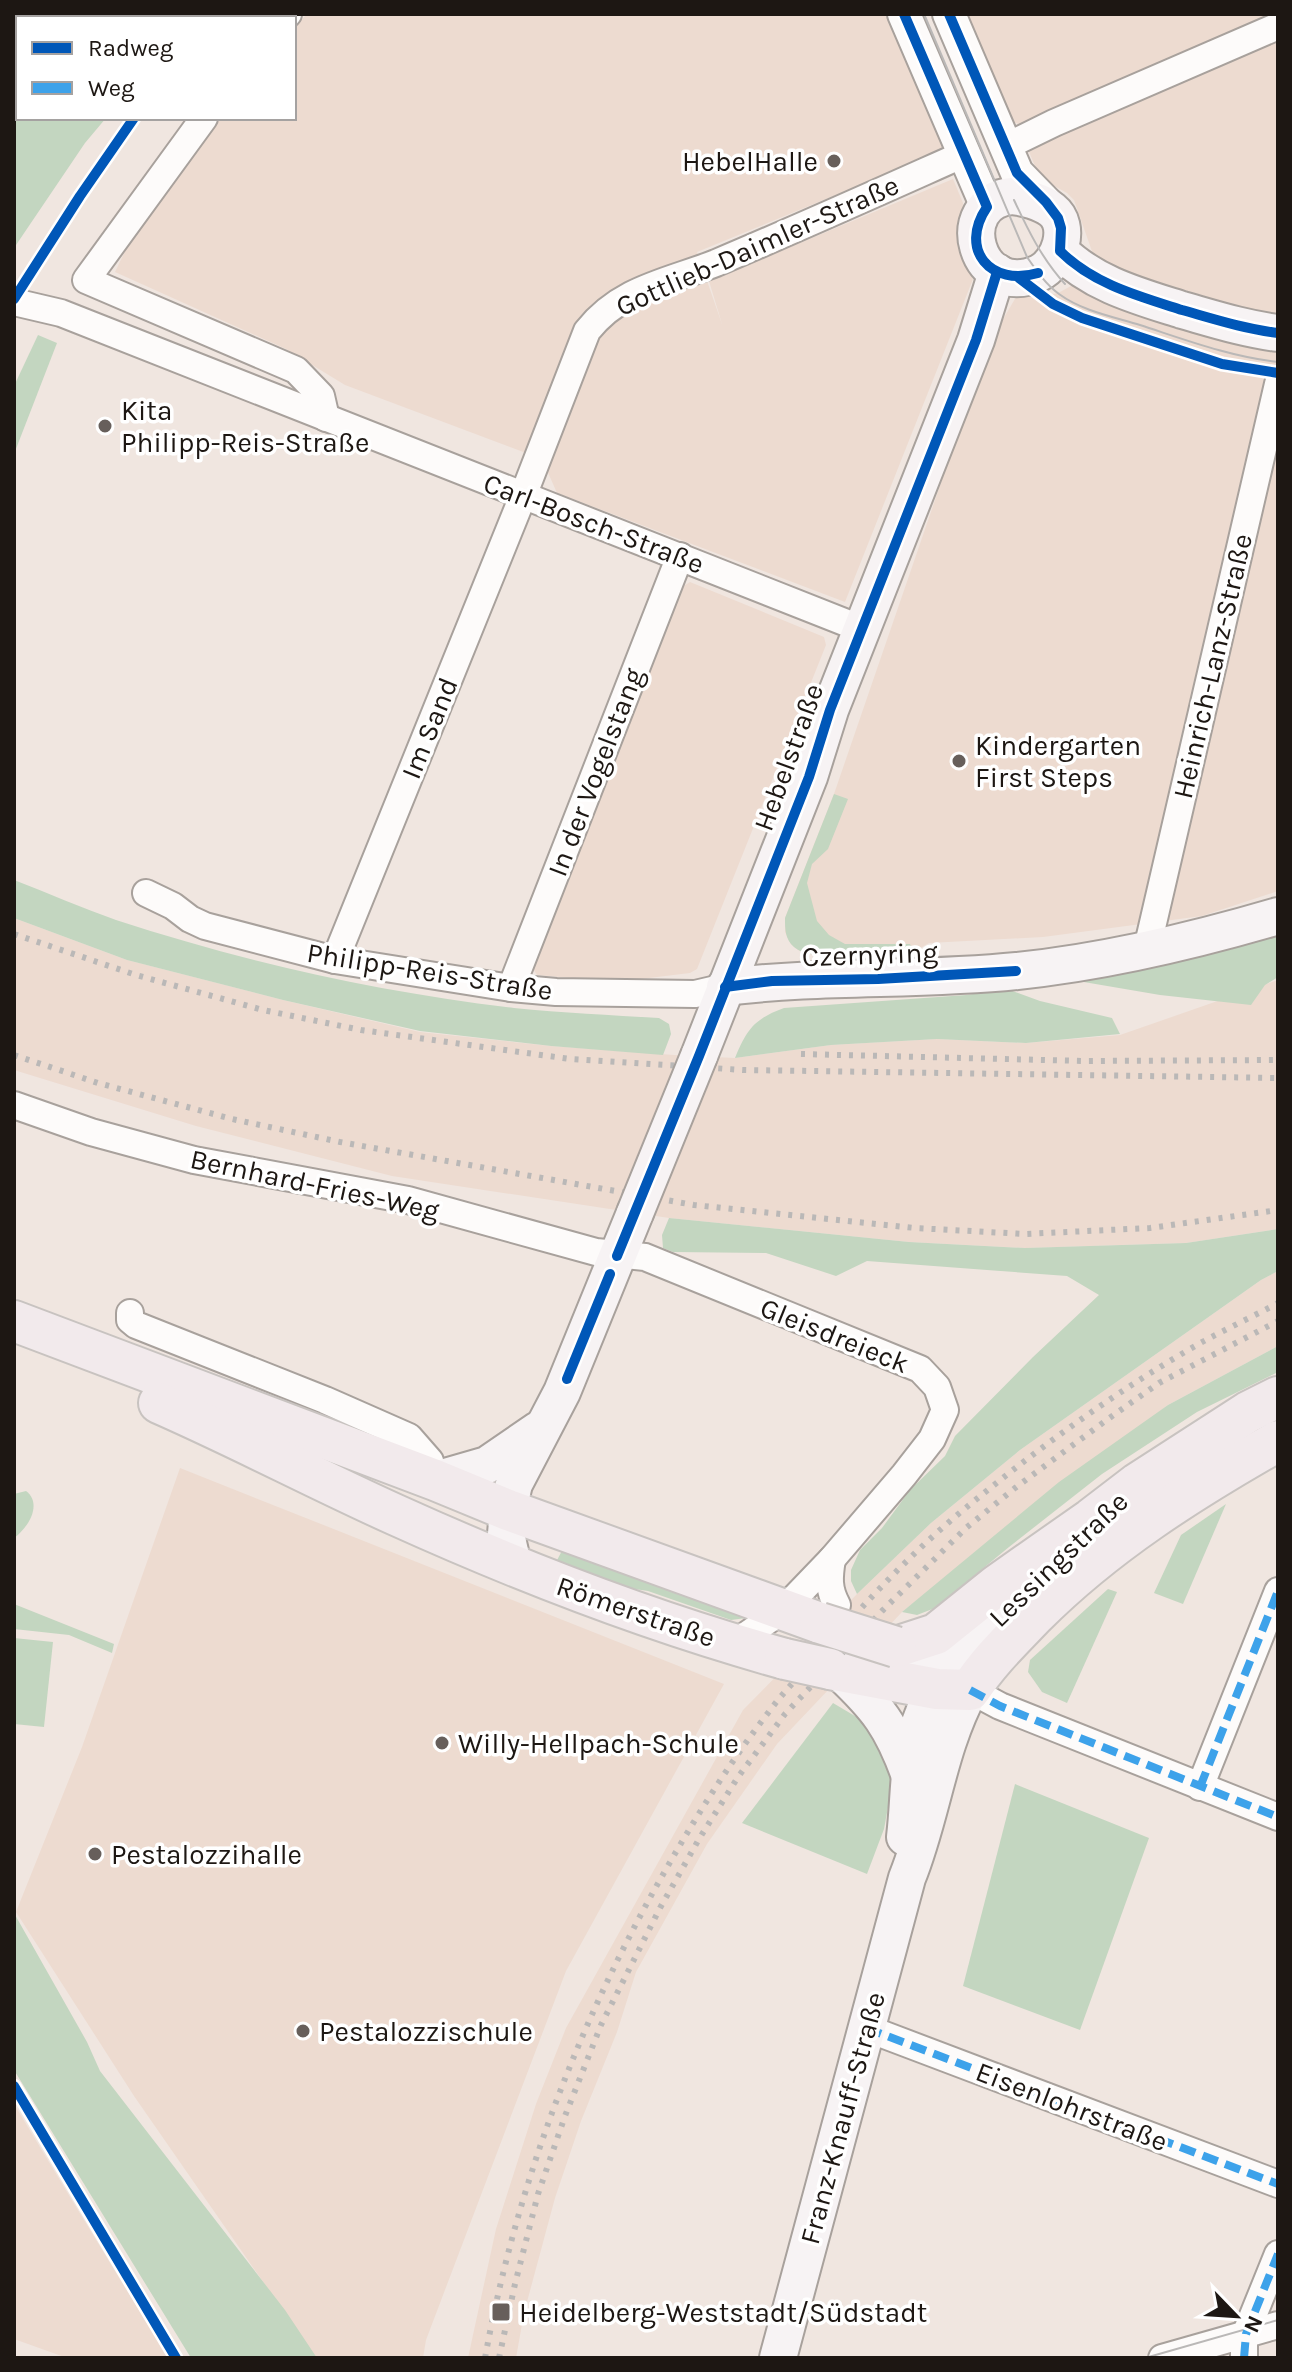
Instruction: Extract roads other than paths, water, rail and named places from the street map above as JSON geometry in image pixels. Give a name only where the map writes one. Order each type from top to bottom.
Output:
[{"type":"main road","points":[[1012,196],[1053,210],[1061,228],[1060,251],[1049,267],[1019,278],[988,266],[976,246],[975,233],[987,207],[1001,197],[1012,196]]},
{"type":"main road","points":[[1060,251],[1081,270],[1130,293],[1234,325],[1278,333]]},
{"type":"main road","name":"Hebelstraße","points":[[513,1565],[506,1534],[514,1484],[562,1392],[699,1056],[809,777],[830,710],[976,340],[997,272]]},
{"type":"main road","name":"Czernyring","points":[[725,987],[772,981],[1016,971],[1147,949],[1278,916]]},
{"type":"main road","name":"Römerstraße","points":[[14,1321],[508,1510],[813,1613],[875,1668]]},
{"type":"main road","name":"Römerstraße","points":[[14,1344],[110,1381],[215,1427],[394,1514],[513,1565],[647,1616],[732,1645],[785,1659],[875,1668],[952,1683]]},
{"type":"main road","name":"Hebelstraße","points":[[448,1537],[485,1526],[535,1494],[555,1447],[562,1392]]},
{"type":"main road","name":"Lessingstraße","points":[[952,1683],[1012,1599],[1091,1519],[1189,1449],[1278,1397]]},
{"type":"main road","points":[[435,1480],[487,1465],[542,1427]]},
{"type":"main road","name":"Lessingstraße","points":[[952,1683],[997,1653],[1071,1580],[1120,1541],[1170,1506],[1278,1441]]},
{"type":"main road","points":[[910,1776],[886,1721],[875,1668],[936,1634],[997,1585],[1091,1519]]},
{"type":"main road","name":"Franz-Knauff-Straße","points":[[907,1878],[902,1857],[910,1776],[922,1715],[952,1683]]},
{"type":"main road","name":"Franz-Knauff-Straße","points":[[778,2358],[907,1878],[919,1848],[950,1734],[952,1683]]},
{"type":"street","points":[[904,14],[987,207]]},
{"type":"street","points":[[949,14],[1017,173],[1053,210]]},
{"type":"street","points":[[1005,147],[1278,26]]},
{"type":"street","points":[[203,120],[86,280],[296,370],[321,396],[326,418]]},
{"type":"street","name":"Gottlieb-Daimler-Straße","points":[[523,496],[587,331],[613,304],[964,154]]},
{"type":"street","name":"Carl-Bosch-Straße","points":[[14,302],[61,313],[862,629]]},
{"type":"street","name":"Heinrich-Lanz-Straße","points":[[1147,949],[1278,384]]},
{"type":"street","name":"Im Sand","points":[[335,960],[523,496]]},
{"type":"street","name":"In der Vogelstang","points":[[511,988],[680,556]]},
{"type":"street","name":"Philipp-Reis-Straße","points":[[146,893],[205,926],[335,960],[511,988],[556,992],[695,994],[725,987]]},
{"type":"street","name":"Bernhard-Fries-Weg","points":[[14,1105],[91,1132],[181,1157],[408,1200],[617,1256]]},
{"type":"street","name":"Gleisdreieck","points":[[617,1256],[651,1259],[920,1369],[937,1387],[945,1410],[932,1439],[832,1559],[813,1613],[732,1645]]},
{"type":"street","points":[[130,1313],[130,1320],[136,1325],[409,1437],[430,1461],[435,1480]]},
{"type":"street","points":[[813,1613],[830,1593],[832,1559]]},
{"type":"street","points":[[1200,1787],[1278,1591]]},
{"type":"street","name":"Römerstraße","points":[[952,1683],[1000,1706],[1278,1817]]},
{"type":"street","name":"Eisenlohrstraße","points":[[866,2028],[1278,2184]]},
{"type":"street","points":[[1245,2345],[1278,2254]]},
{"type":"street","points":[[1162,2358],[1245,2345],[1278,2325]]},
{"type":"tram line","points":[[924,14],[1027,257],[1050,286],[1068,300],[1098,313],[1226,352],[1278,362]]},
{"type":"tram line","points":[[1014,200],[1042,254],[1065,284]]},
{"type":"tram line","points":[[1145,2358],[1278,2320]]},
{"type":"railway","points":[[14,934],[136,975],[263,1010],[361,1030],[570,1059],[744,1070],[1278,1078]]},
{"type":"railway","points":[[801,1054],[1085,1061],[1278,1060]]},
{"type":"railway","points":[[14,1055],[98,1083],[232,1119],[340,1142],[694,1205],[915,1228],[1025,1234],[1150,1228],[1278,1210]]},
{"type":"railway","points":[[485,2358],[498,2293],[534,2165],[580,2042],[607,1982],[669,1864],[717,1785],[778,1700],[894,1574],[991,1488],[1080,1420],[1141,1379],[1204,1341],[1278,1303]]},
{"type":"railway","points":[[499,2358],[538,2194],[601,2025],[699,1839],[738,1777],[785,1714],[966,1528],[1015,1488],[1159,1383],[1278,1321]]},
{"type":"place","name":"HebelHalle","points":[[834,161]]},
{"type":"place","name":"Kita Philipp-Reis-Straße","points":[[105,426]]},
{"type":"place","name":"Kindergarten First Steps","points":[[959,761]]},
{"type":"place","name":"Willy-Hellpach-Schule","points":[[442,1743]]},
{"type":"place","name":"Pestalozzihalle","points":[[95,1854]]},
{"type":"place","name":"Pestalozzischule","points":[[303,2031]]},
{"type":"place","name":"Heidelberg-Weststadt/Südstadt","points":[[501,2312]]}]
